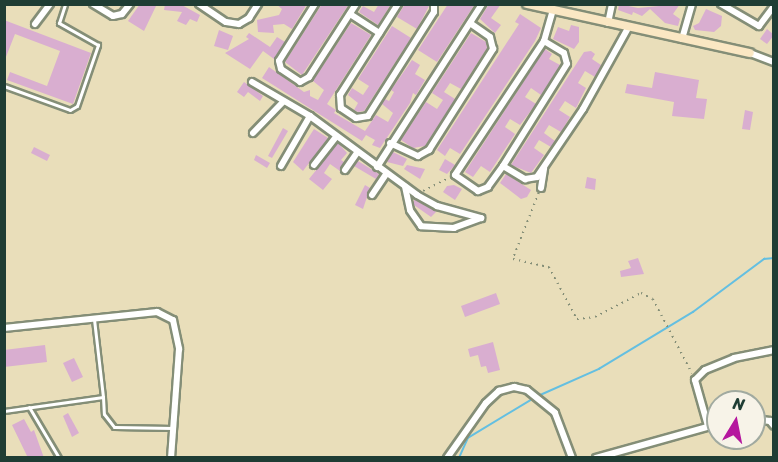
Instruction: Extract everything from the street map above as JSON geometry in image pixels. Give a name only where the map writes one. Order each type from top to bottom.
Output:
[{"type":"street","points":[[35,24],[50,4]]},
{"type":"street","points":[[93,4],[113,16],[122,14],[130,4]]},
{"type":"street","points":[[199,4],[226,22],[239,24],[249,18],[258,4]]},
{"type":"street","points":[[315,4],[279,61],[281,69],[300,82],[309,77],[356,4]]},
{"type":"street","points":[[398,4],[338,100],[341,108],[356,118],[368,116],[434,12],[434,4]]},
{"type":"street","points":[[377,167],[390,143],[482,4]]},
{"type":"street","points":[[527,4],[552,12],[750,53],[774,62]]},
{"type":"street","points":[[608,24],[612,4]]},
{"type":"street","points":[[682,39],[692,4]]},
{"type":"street","points":[[721,4],[731,7],[759,26],[774,6]]},
{"type":"street","points":[[544,41],[564,53],[567,64],[503,166],[482,191],[455,175],[544,41],[552,12]]},
{"type":"street","points":[[350,14],[379,33]]},
{"type":"street","points":[[390,143],[418,156],[429,150],[493,49],[489,38],[470,23]]},
{"type":"street","points":[[503,166],[530,180],[544,168],[583,109],[628,28]]},
{"type":"street","points":[[252,82],[282,103],[310,116],[357,153],[417,195],[437,206],[481,218],[454,228],[421,226],[410,210],[405,187]]},
{"type":"street","points":[[253,133],[282,103]]},
{"type":"street","points":[[281,166],[310,116]]},
{"type":"street","points":[[314,165],[336,137]]},
{"type":"street","points":[[345,170],[357,153]]},
{"type":"street","points":[[541,188],[544,168]]},
{"type":"street","points":[[372,195],[386,174]]},
{"type":"street","points":[[4,328],[157,312],[173,320],[178,330],[179,349],[171,458]]},
{"type":"street","points":[[706,419],[695,380],[705,370],[734,358],[774,350]]},
{"type":"street","points":[[447,458],[486,403],[499,391],[514,387],[527,390],[555,413],[572,458]]},
{"type":"street","points":[[596,458],[706,427]]},
{"type":"lane","points":[[4,86],[70,110],[77,106],[98,45],[59,23],[65,4]]},
{"type":"lane","points":[[94,319],[104,414],[114,427],[173,428]]},
{"type":"lane","points":[[4,411],[103,397]]},
{"type":"lane","points":[[29,407],[59,458]]},
{"type":"path","points":[[417,195],[455,175]]},
{"type":"path","points":[[541,188],[513,259],[549,267],[577,319],[596,317],[641,293],[653,299],[695,380]]},
{"type":"building","points":[[140,4],[157,4],[144,31],[128,21]]},
{"type":"building","points":[[165,4],[180,4],[200,15],[197,22],[190,19],[186,25],[177,21],[182,12],[164,10]]},
{"type":"building","points":[[276,4],[307,4],[292,29],[284,24],[273,25],[274,33],[258,32],[257,20],[279,15],[282,9]]},
{"type":"building","points":[[322,4],[349,4],[302,75],[285,62]]},
{"type":"building","points":[[379,4],[391,4],[378,25],[359,12],[363,6],[374,12]]},
{"type":"building","points":[[405,4],[429,6],[417,29],[397,17]]},
{"type":"building","points":[[448,4],[475,4],[437,62],[418,50]]},
{"type":"building","points":[[489,4],[501,4],[491,18],[501,25],[495,33],[480,19]]},
{"type":"building","points":[[619,4],[638,8],[680,4],[673,14],[680,19],[678,26],[665,23],[650,9],[642,16],[633,12],[632,15],[618,10]]},
{"type":"building","points":[[706,9],[722,16],[721,26],[714,32],[695,30],[693,26],[699,23]]},
{"type":"building","points":[[520,14],[541,28],[535,41],[460,154],[450,148],[445,156],[437,150],[519,24],[515,22]]},
{"type":"building","points":[[4,20],[91,53],[73,104],[7,80],[10,72],[47,86],[60,51],[15,34],[4,62]]},
{"type":"building","points":[[351,23],[371,35],[327,104],[336,110],[334,113],[365,131],[376,115],[388,122],[393,113],[382,104],[385,99],[389,101],[394,92],[391,90],[412,60],[420,65],[415,74],[425,80],[416,95],[413,93],[410,103],[380,148],[372,145],[375,140],[366,135],[362,141],[262,78],[269,67],[304,92],[310,90],[310,96],[318,100],[324,90],[313,81]]},
{"type":"building","points":[[571,25],[579,27],[579,42],[574,49],[553,39],[558,27],[569,31]]},
{"type":"building","points":[[392,26],[411,38],[364,111],[358,112],[354,110],[358,103],[348,95],[352,88],[363,95],[369,86],[358,79]]},
{"type":"building","points":[[767,29],[774,35],[767,44],[760,39]]},
{"type":"building","points":[[219,30],[233,36],[228,50],[214,46]]},
{"type":"building","points":[[249,33],[270,47],[277,37],[285,42],[274,59],[263,51],[250,69],[225,53],[249,39],[246,37]]},
{"type":"building","points":[[471,33],[486,42],[487,48],[461,89],[450,83],[444,92],[455,99],[425,146],[413,148],[401,140],[426,102],[437,109],[443,100],[432,93]]},
{"type":"building","points":[[545,49],[552,54],[549,59],[560,65],[541,95],[531,88],[525,97],[536,104],[520,125],[510,119],[505,127],[515,134],[490,172],[481,166],[473,177],[465,172]]},
{"type":"building","points":[[591,51],[595,54],[592,59],[601,65],[599,70],[595,77],[585,71],[578,83],[586,88],[576,108],[565,101],[559,110],[570,117],[561,132],[549,125],[544,133],[555,141],[551,147],[539,140],[534,148],[544,155],[531,173],[511,165],[584,52]]},
{"type":"building","points":[[655,72],[699,80],[696,98],[707,99],[704,119],[672,116],[674,102],[625,93],[627,84],[652,88]]},
{"type":"building","points":[[244,82],[263,96],[260,101],[248,92],[244,97],[237,92]]},
{"type":"building","points":[[745,110],[753,112],[750,130],[742,129]]},
{"type":"building","points":[[283,128],[288,131],[272,158],[268,156]]},
{"type":"building","points":[[314,129],[328,138],[303,171],[293,162]]},
{"type":"building","points":[[338,143],[347,153],[341,160],[344,162],[340,171],[330,164],[324,173],[332,179],[323,190],[309,179]]},
{"type":"building","points":[[34,147],[50,155],[47,161],[31,153]]},
{"type":"building","points":[[393,152],[407,159],[403,166],[387,162]]},
{"type":"building","points":[[256,155],[270,163],[267,168],[254,160]]},
{"type":"building","points":[[445,159],[455,165],[447,174],[439,170]]},
{"type":"building","points":[[358,161],[379,174],[376,179],[354,166]]},
{"type":"building","points":[[407,165],[425,169],[420,179],[404,169]]},
{"type":"building","points":[[506,174],[531,190],[527,197],[521,199],[500,183]]},
{"type":"building","points":[[587,177],[596,179],[595,190],[585,188]]},
{"type":"building","points":[[365,185],[370,188],[363,209],[355,205]]},
{"type":"building","points":[[454,185],[462,189],[455,200],[443,192],[447,186]]},
{"type":"building","points":[[414,199],[436,212],[431,217],[414,205]]},
{"type":"building","points":[[638,258],[644,274],[621,277],[620,271],[631,268],[628,261]]},
{"type":"building","points":[[496,293],[500,304],[465,317],[461,306]]},
{"type":"building","points":[[493,342],[500,370],[488,373],[486,366],[481,367],[478,355],[470,357],[468,349]]},
{"type":"building","points":[[45,345],[47,362],[4,367],[4,350]]},
{"type":"building","points":[[74,358],[83,377],[72,382],[63,363]]},
{"type":"building","points":[[68,413],[79,433],[72,437],[63,416]]},
{"type":"building","points":[[24,419],[31,432],[34,430],[44,458],[28,458],[12,425]]},
{"type":"waterway","points":[[538,396],[599,369],[693,312],[764,259],[774,258]]},
{"type":"waterway","points":[[459,458],[468,438],[534,398]]}]
